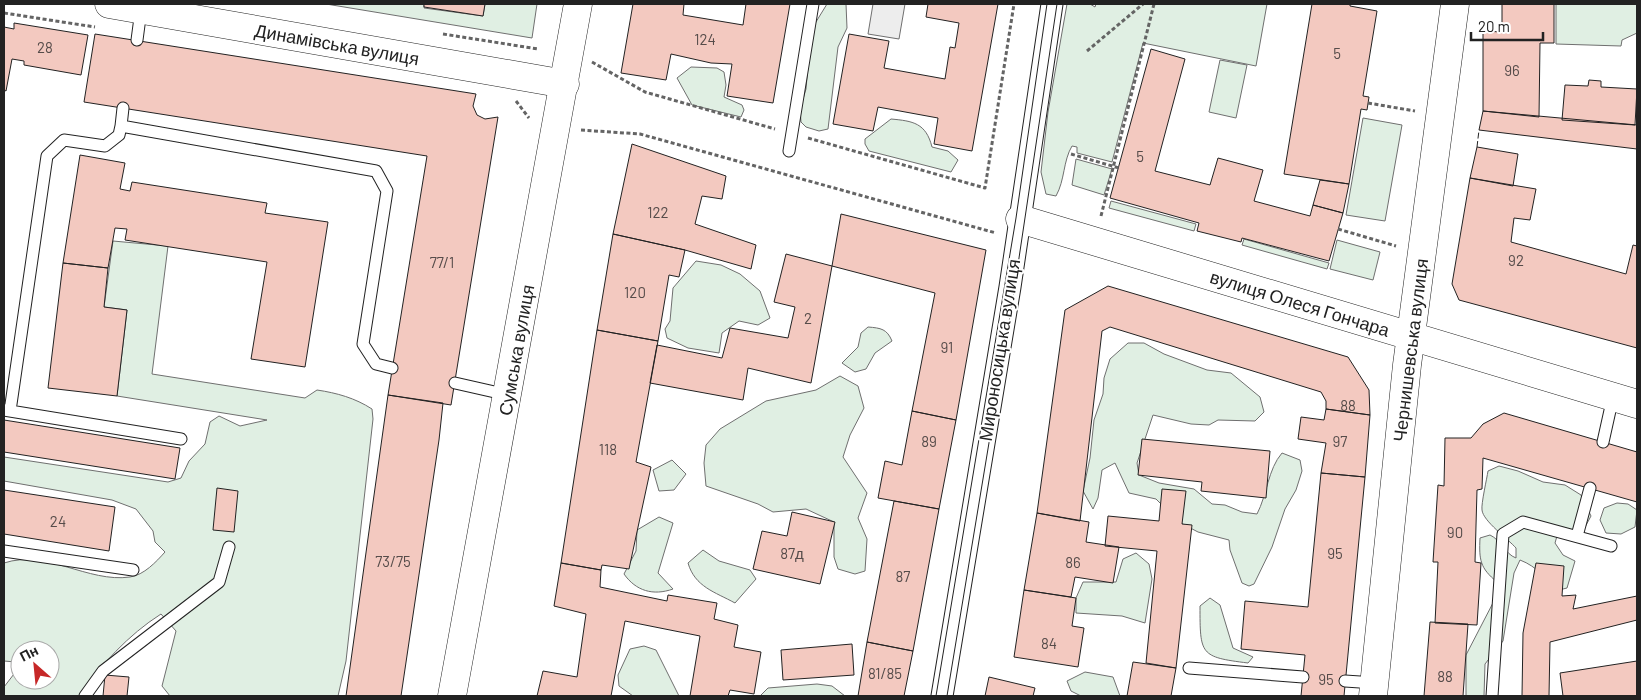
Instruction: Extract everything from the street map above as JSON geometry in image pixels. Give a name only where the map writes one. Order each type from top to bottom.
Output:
[{"type":"street","name":"Динамівська вулиця","points":[[109,4],[142,10],[199,16],[565,84]]},
{"type":"street","name":"Сумська вулиця","points":[[452,696],[565,84],[578,4]]},
{"type":"street","name":"Мироносицька вулиця","points":[[942,696],[1020,219],[1052,4]]},
{"type":"street","name":"Чернишевська вулиця","points":[[1374,690],[1410,336],[1455,4]]},
{"type":"street","name":"вулиця Олеся Гончара","points":[[1020,219],[1625,400]]},
{"type":"lane","points":[[789,151],[812,4]]},
{"type":"lane","points":[[137,40],[142,10]]},
{"type":"lane","points":[[123,108],[119,135],[105,146],[64,140],[47,156],[7,410],[181,439]]},
{"type":"lane","points":[[121,126],[376,171],[387,192],[363,344],[376,364],[392,368]]},
{"type":"lane","points":[[455,383],[508,395]]},
{"type":"lane","points":[[1603,442],[1625,400]]},
{"type":"lane","points":[[1577,536],[1590,488]]},
{"type":"lane","points":[[1492,696],[1503,534],[1523,522],[1612,546]]},
{"type":"lane","points":[[85,696],[102,670],[218,582],[229,547]]},
{"type":"lane","points":[[4,551],[134,570]]},
{"type":"lane","points":[[1190,668],[1304,677]]},
{"type":"lane","points":[[1345,681],[1374,690]]},
{"type":"path","points":[[985,188],[1014,4]]},
{"type":"path","points":[[1087,51],[1143,4]]},
{"type":"path","points":[[1101,216],[1154,4]]},
{"type":"path","points":[[1368,103],[1416,111]]},
{"type":"path","points":[[580,130],[640,134],[997,233]]},
{"type":"path","points":[[1071,154],[1119,168]]},
{"type":"path","points":[[1338,230],[1396,246]]},
{"type":"green space","points":[[326,4],[424,4],[424,8],[483,16],[485,4],[537,4],[532,38]]},
{"type":"green space","points":[[827,4],[846,4],[847,28],[838,47],[828,129],[819,131],[806,127],[801,122],[800,109],[806,89],[811,30]]},
{"type":"green space","points":[[1067,4],[1090,4],[1095,7],[1096,4],[1267,4],[1256,66],[1143,43],[1112,162],[1077,153],[1077,147],[1072,146],[1056,196],[1046,194],[1041,172],[1048,112]]},
{"type":"green space","points":[[1556,4],[1637,4],[1637,33],[1622,40],[1621,46],[1556,44]]},
{"type":"green space","points":[[1220,60],[1247,65],[1236,118],[1209,112]]},
{"type":"green space","points":[[691,67],[717,68],[724,72],[726,85],[724,97],[742,105],[744,110],[741,117],[692,105],[677,78]]},
{"type":"green space","points":[[1363,118],[1402,125],[1385,221],[1346,215]]},
{"type":"green space","points":[[891,119],[912,122],[922,128],[932,147],[948,151],[958,160],[951,172],[869,151],[865,144],[865,139]]},
{"type":"green space","points":[[1076,159],[1112,169],[1104,195],[1072,185]]},
{"type":"green space","points":[[1111,201],[1196,224],[1194,231],[1109,208]]},
{"type":"green space","points":[[1244,239],[1329,263],[1327,269],[1242,245]]},
{"type":"green space","points":[[1337,240],[1380,252],[1373,280],[1330,269]]},
{"type":"green space","points":[[113,241],[168,246],[152,374],[305,398],[317,390],[346,396],[372,409],[373,419],[346,661],[338,696],[170,696],[162,686],[176,631],[161,614],[137,631],[116,651],[79,696],[4,696],[4,687],[10,679],[10,690],[60,690],[60,640],[10,640],[10,662],[4,661],[4,563],[36,560],[114,578],[130,577],[145,571],[165,552],[155,542],[153,531],[136,509],[112,500],[4,481],[4,457],[168,482],[181,478],[189,461],[205,444],[210,422],[219,416],[240,426],[267,420],[117,396],[127,310],[104,307]]},
{"type":"green space","points":[[696,261],[721,265],[740,274],[760,291],[770,318],[758,325],[739,321],[722,333],[719,353],[688,348],[667,338],[665,329],[670,321],[673,288]]},
{"type":"green space","points":[[868,327],[883,330],[892,341],[875,353],[866,369],[855,372],[842,363],[858,347],[861,333]]},
{"type":"green space","points":[[1128,343],[1144,343],[1164,354],[1207,370],[1231,373],[1260,397],[1264,412],[1255,421],[1218,420],[1209,425],[1191,424],[1153,415],[1137,463],[1139,475],[1159,483],[1194,489],[1212,504],[1225,505],[1242,512],[1257,514],[1277,459],[1282,453],[1300,460],[1302,471],[1296,490],[1285,509],[1272,547],[1254,584],[1249,586],[1242,583],[1230,550],[1229,540],[1198,532],[1179,522],[1156,499],[1129,493],[1115,463],[1102,470],[1098,498],[1093,509],[1083,491],[1090,458],[1094,420],[1103,394],[1104,378],[1110,359]]},
{"type":"green space","points":[[840,376],[858,386],[864,408],[850,435],[843,457],[867,493],[858,518],[867,539],[865,571],[855,574],[838,569],[834,557],[834,522],[806,509],[773,512],[758,504],[706,486],[704,463],[706,445],[720,429],[766,401],[816,390]]},
{"type":"green space","points":[[672,460],[686,474],[674,490],[659,491],[653,470]]},
{"type":"green space","points":[[1499,466],[1518,471],[1543,482],[1565,485],[1581,495],[1591,516],[1584,529],[1557,536],[1555,543],[1563,555],[1575,561],[1567,588],[1559,590],[1536,569],[1520,560],[1514,573],[1503,641],[1485,664],[1484,696],[1466,696],[1466,655],[1495,599],[1497,582],[1484,568],[1480,558],[1480,538],[1490,535],[1494,537],[1516,558],[1516,548],[1491,524],[1482,510],[1488,471]]},
{"type":"green space","points":[[1617,503],[1628,504],[1637,510],[1635,527],[1621,534],[1606,533],[1600,520],[1604,508]]},
{"type":"green space","points":[[659,517],[673,523],[658,573],[673,589],[652,592],[640,588],[624,574],[636,551],[637,530]]},
{"type":"green space","points":[[703,550],[719,561],[750,570],[756,579],[735,603],[713,592],[695,578],[688,563]]},
{"type":"green space","points":[[1136,553],[1149,564],[1152,579],[1145,623],[1122,616],[1076,613],[1076,598],[1083,582],[1116,582],[1123,559]]},
{"type":"green space","points":[[1210,598],[1220,605],[1233,648],[1253,657],[1248,663],[1220,658],[1206,651],[1201,635],[1200,606]]},
{"type":"green space","points":[[644,646],[656,650],[679,696],[633,696],[619,686],[618,675],[630,649]]},
{"type":"green space","points":[[1085,672],[1113,677],[1120,696],[1081,696],[1071,691],[1067,681]]},
{"type":"green space","points":[[817,684],[832,686],[845,696],[760,696],[768,688]]},
{"type":"shaded area","points":[[873,4],[905,4],[899,39],[868,34]]},
{"type":"building","points":[[424,4],[485,4],[483,16],[424,7]]},
{"type":"building","points":[[633,4],[684,4],[683,15],[743,25],[746,4],[790,4],[773,103],[727,96],[732,64],[711,63],[671,54],[666,80],[621,73]]},
{"type":"building","points":[[928,4],[998,4],[972,151],[934,144],[938,118],[878,107],[873,131],[833,124],[849,34],[889,41],[884,68],[945,79],[950,47],[955,48],[959,23],[926,17]]},
{"type":"building","points":[[1312,4],[1350,4],[1350,6],[1377,11],[1363,96],[1369,97],[1367,110],[1361,109],[1349,184],[1284,174]]},
{"type":"building","points":[[1502,4],[1554,4],[1554,43],[1540,43],[1539,117],[1483,111],[1483,31],[1502,32]]},
{"type":"building","points":[[14,23],[88,35],[81,75],[24,65],[24,61],[12,59],[6,91],[4,90],[4,27],[14,29]]},
{"type":"building","points":[[95,34],[476,94],[473,106],[477,115],[485,119],[498,117],[451,405],[388,395],[427,156],[84,102]]},
{"type":"building","points":[[1151,49],[1185,59],[1155,171],[1210,185],[1218,158],[1263,170],[1254,201],[1310,216],[1313,205],[1343,213],[1329,261],[1242,238],[1241,242],[1197,231],[1199,223],[1110,198]]},
{"type":"building","points":[[1589,80],[1601,81],[1601,87],[1637,89],[1635,125],[1562,120],[1565,85],[1588,86]]},
{"type":"building","points":[[1483,111],[1637,125],[1637,149],[1479,130]]},
{"type":"building","points":[[632,144],[726,176],[722,199],[702,196],[695,224],[756,245],[751,269],[685,250],[613,234]]},
{"type":"building","points":[[1477,147],[1518,154],[1513,186],[1470,178]]},
{"type":"building","points":[[80,155],[125,163],[120,189],[130,191],[132,182],[267,203],[265,213],[328,222],[305,367],[251,359],[267,262],[125,240],[127,229],[115,228],[108,268],[63,263]]},
{"type":"building","points":[[1470,178],[1536,189],[1530,220],[1514,218],[1511,242],[1626,274],[1633,245],[1637,246],[1637,348],[1459,300],[1452,284]]},
{"type":"building","points":[[1320,180],[1349,184],[1343,213],[1313,205]]},
{"type":"building","points":[[841,214],[986,250],[956,420],[912,411],[935,293],[832,266]]},
{"type":"building","points":[[613,234],[685,250],[679,277],[669,275],[658,341],[597,330]]},
{"type":"building","points":[[786,254],[832,266],[811,383],[748,368],[743,400],[650,383],[657,345],[722,358],[730,328],[788,338],[795,307],[774,302]]},
{"type":"building","points":[[63,263],[108,268],[104,307],[127,310],[117,396],[48,388]]},
{"type":"building","points":[[1108,286],[1348,357],[1369,390],[1370,415],[1326,409],[1326,401],[1321,392],[1110,327],[1102,331],[1080,521],[1037,513],[1065,310]]},
{"type":"building","points":[[597,330],[658,341],[636,462],[651,467],[629,569],[602,565],[601,570],[561,563]]},
{"type":"building","points":[[388,395],[443,403],[439,440],[401,696],[346,696]]},
{"type":"building","points":[[1326,409],[1370,415],[1365,477],[1321,473],[1326,443],[1298,439],[1301,417],[1324,420]]},
{"type":"building","points":[[912,411],[956,420],[939,509],[878,498],[885,461],[902,465]]},
{"type":"building","points":[[1504,413],[1637,452],[1637,502],[1483,458],[1482,489],[1477,490],[1475,562],[1481,563],[1477,625],[1435,623],[1438,562],[1433,562],[1438,485],[1444,486],[1445,438],[1471,438],[1483,424]]},
{"type":"building","points":[[4,420],[180,448],[175,479],[4,452]]},
{"type":"building","points":[[1142,439],[1270,451],[1266,498],[1201,491],[1202,482],[1138,475]]},
{"type":"building","points":[[1321,473],[1365,477],[1344,696],[1301,696],[1305,655],[1241,649],[1245,601],[1308,607]]},
{"type":"building","points":[[217,488],[238,491],[234,532],[213,530]]},
{"type":"building","points":[[1162,489],[1186,491],[1182,524],[1192,525],[1176,668],[1146,663],[1157,551],[1105,546],[1108,516],[1159,521]]},
{"type":"building","points":[[4,490],[115,507],[109,551],[4,534]]},
{"type":"building","points":[[894,501],[939,509],[913,651],[867,642]]},
{"type":"building","points":[[792,512],[835,522],[820,584],[753,569],[762,531],[787,536]]},
{"type":"building","points":[[1037,513],[1089,522],[1086,542],[1119,547],[1113,583],[1075,577],[1071,597],[1024,590]]},
{"type":"building","points":[[561,563],[601,570],[600,587],[667,601],[668,595],[717,603],[714,619],[738,625],[734,647],[761,652],[754,694],[730,690],[728,696],[690,696],[700,636],[625,621],[611,696],[537,696],[543,671],[577,677],[586,614],[554,606]]},
{"type":"building","points":[[1536,563],[1564,566],[1562,596],[1576,595],[1573,609],[1637,596],[1637,620],[1550,642],[1549,696],[1522,696],[1523,633]]},
{"type":"building","points":[[1024,590],[1076,598],[1072,626],[1084,628],[1078,667],[1014,657]]},
{"type":"building","points":[[1430,622],[1468,624],[1463,696],[1424,696]]},
{"type":"building","points":[[867,642],[913,651],[904,696],[858,696]]},
{"type":"building","points":[[852,644],[854,675],[783,680],[781,650]]},
{"type":"building","points":[[1637,661],[1637,696],[1563,696],[1560,673]]},
{"type":"building","points":[[1133,662],[1176,668],[1171,696],[1127,696]]},
{"type":"building","points":[[105,675],[129,677],[127,696],[103,696]]},
{"type":"building","points":[[989,677],[1035,688],[1033,696],[985,696]]},
{"type":"tram line","points":[[936,696],[1016,218],[1047,4]]},
{"type":"tram line","points":[[947,696],[1013,298],[1057,4]]},
{"type":"fence","points":[[1477,147],[1479,130]]}]
